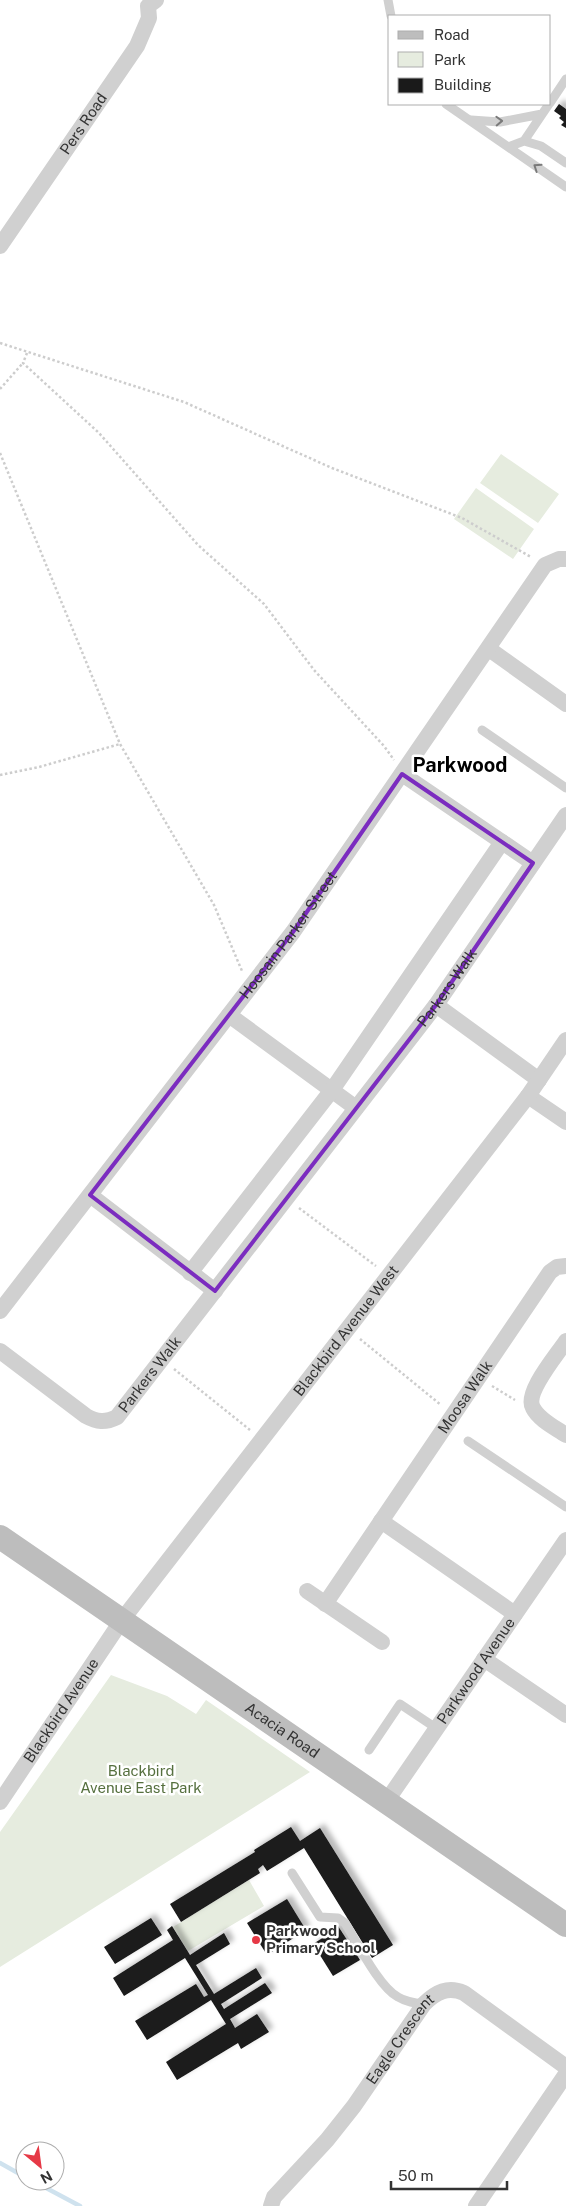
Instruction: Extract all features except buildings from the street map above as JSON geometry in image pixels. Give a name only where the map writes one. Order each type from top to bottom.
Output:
[{"type":"street","name":"Pers Road","points":[[0,246],[137,46],[149,18],[149,2]]},
{"type":"street","points":[[545,565],[558,558],[566,559]]},
{"type":"street","name":"Hoosain Parker Street","points":[[0,1311],[293,932],[545,565]]},
{"type":"street","points":[[488,649],[566,704]]},
{"type":"street","points":[[402,774],[533,863]]},
{"type":"street","name":"Parkers Walk","points":[[0,1351],[86,1416],[96,1421],[109,1421],[117,1417],[436,1005],[566,814]]},
{"type":"street","points":[[190,1273],[332,1090],[502,842]]},
{"type":"street","points":[[436,1005],[539,1080]]},
{"type":"street","points":[[229,1015],[356,1108]]},
{"type":"street","name":"Blackbird Avenue West","points":[[122,1620],[528,1096],[566,1040]]},
{"type":"street","points":[[528,1096],[566,1122]]},
{"type":"street","points":[[90,1195],[215,1291]]},
{"type":"street","name":"Moosa Walk","points":[[325,1604],[550,1272],[557,1267],[566,1266]]},
{"type":"street","points":[[566,1342],[534,1389],[531,1402],[532,1408],[541,1417],[566,1435]]},
{"type":"street","points":[[381,1521],[515,1614]]},
{"type":"street","name":"Acacia Road","points":[[0,1537],[566,1925]]},
{"type":"street","name":"Parkwood Avenue","points":[[386,1802],[566,1540]]},
{"type":"street","points":[[307,1591],[382,1642]]},
{"type":"street","name":"Blackbird Avenue","points":[[0,1802],[122,1620]]},
{"type":"street","points":[[484,1659],[566,1715]]},
{"type":"street","name":"Eagle Crescent","points":[[271,2206],[274,2197],[327,2140],[354,2106],[424,2004],[432,1996],[452,1989],[464,1992],[566,2067]]},
{"type":"street","points":[[476,2206],[566,2074]]},
{"type":"lane","points":[[388,0],[391,15]]},
{"type":"lane","points":[[551,102],[566,79]]},
{"type":"lane","points":[[447,105],[566,187]]},
{"type":"lane","points":[[508,148],[524,141],[549,105]]},
{"type":"lane","points":[[469,120],[500,122],[542,114]]},
{"type":"lane","points":[[524,141],[541,146],[566,163]]},
{"type":"lane","points":[[482,730],[566,788]]},
{"type":"lane","points":[[468,1441],[566,1507]]},
{"type":"lane","points":[[369,1750],[400,1704],[436,1728]]},
{"type":"lane","points":[[292,1873],[320,1917],[338,1918],[345,1923],[382,1984],[391,1992],[411,2003],[424,2004]]},
{"type":"path","points":[[0,343],[184,402],[332,468],[462,518],[545,565]]},
{"type":"path","points":[[0,389],[23,363],[27,353]]},
{"type":"path","points":[[23,363],[99,433],[198,546],[264,604],[314,670],[384,746],[402,774]]},
{"type":"path","points":[[0,453],[120,744],[214,905],[238,964],[251,987]]},
{"type":"path","points":[[0,775],[39,767],[120,744]]},
{"type":"path","points":[[287,1198],[347,1246],[380,1269]]},
{"type":"path","points":[[355,1335],[454,1415]]},
{"type":"path","points":[[169,1365],[253,1433]]},
{"type":"path","points":[[479,1377],[523,1405],[532,1408]]},
{"type":"highlighted area","points":[[402,774],[533,863],[436,1005],[215,1291],[90,1195],[293,932]]},
{"type":"green space","points":[[501,454],[559,494],[538,523],[480,483]]},
{"type":"green space","points":[[476,488],[534,529],[513,559],[454,519]]},
{"type":"green space","name":"Blackbird Avenue East Park","points":[[111,1675],[167,1696],[196,1714],[206,1700],[310,1772],[0,1967],[0,1832]]},
{"type":"green space","points":[[249,1880],[264,1906],[188,1951],[173,1927]]},
{"type":"waterway","points":[[0,2163],[15,2171]]},
{"type":"waterway","points":[[52,2191],[80,2206]]},
{"type":"place","name":"Parkwood Primary School","points":[[256,1940]]},
{"type":"district","name":"Parkwood","points":[[460,765]]}]
